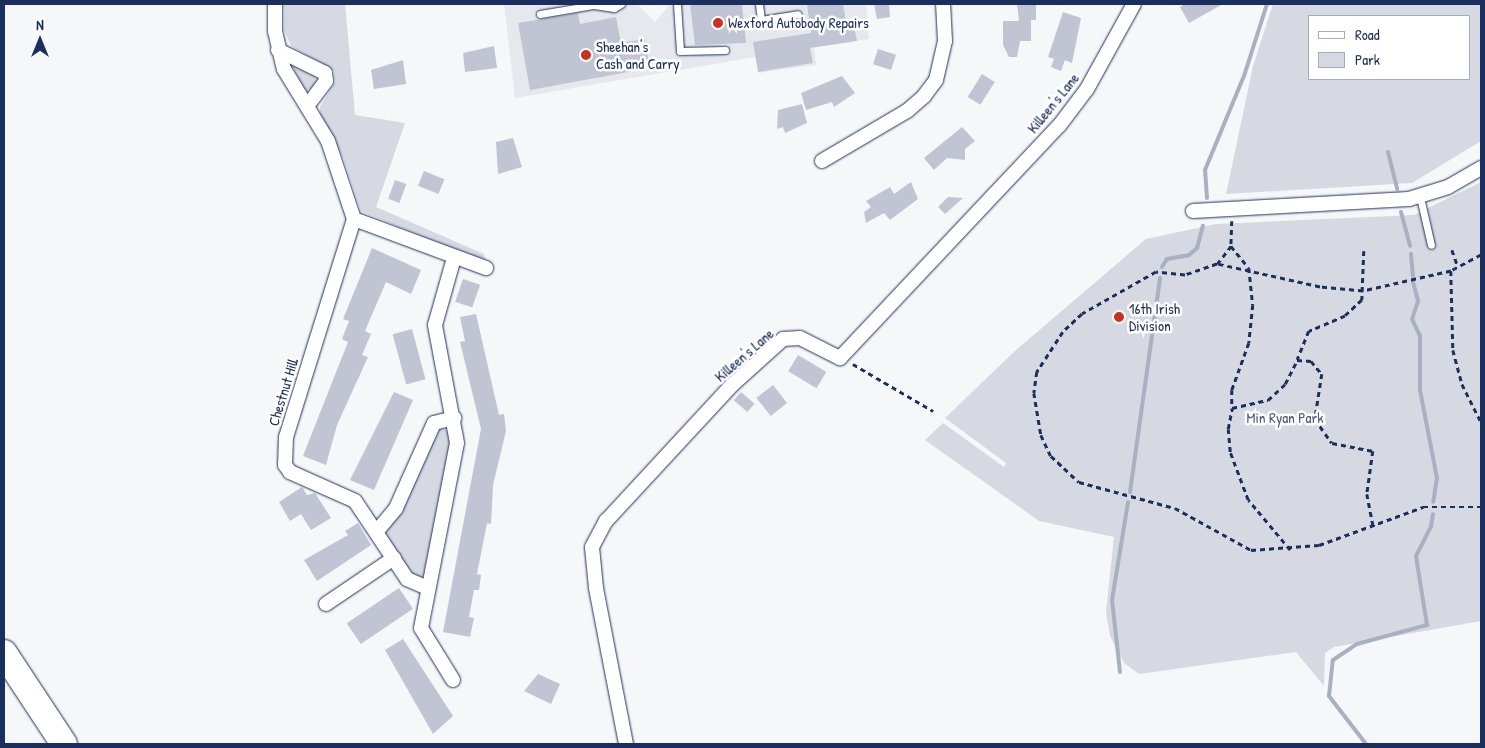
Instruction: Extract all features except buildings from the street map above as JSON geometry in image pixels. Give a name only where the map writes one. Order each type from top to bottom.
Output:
[{"type":"highway","points":[[4,653],[64,744]]},
{"type":"street","points":[[275,4],[278,50],[288,77],[328,141],[354,220],[454,258],[486,268]]},
{"type":"street","points":[[822,161],[924,96],[936,80],[940,61],[944,4]]},
{"type":"street","name":"Killeen's Lane","points":[[626,744],[596,588],[592,547],[606,521],[732,385],[783,339],[800,338],[840,358],[1059,126],[1087,89],[1134,4]]},
{"type":"street","points":[[278,50],[325,74],[326,81],[307,106]]},
{"type":"street","points":[[1193,211],[1420,197],[1481,168]]},
{"type":"street","name":"Chestnut Hill","points":[[354,220],[284,453],[290,472],[355,501],[377,531],[407,579],[426,588]]},
{"type":"street","points":[[453,680],[421,628],[426,588],[457,443],[436,325],[454,258]]},
{"type":"street","points":[[377,531],[396,508],[434,423],[454,418]]},
{"type":"street","points":[[326,604],[394,558]]},
{"type":"lane","points":[[540,14],[594,5],[614,8],[621,4]]},
{"type":"lane","points":[[677,4],[680,51],[725,50]]},
{"type":"lane","points":[[759,4],[761,20],[798,14]]},
{"type":"lane","points":[[1420,197],[1431,246]]},
{"type":"path","points":[[1217,264],[1231,246],[1232,217]]},
{"type":"path","points":[[1231,246],[1249,268],[1252,322],[1232,390],[1230,452],[1238,478],[1262,521],[1290,550]]},
{"type":"path","points":[[1452,250],[1458,264]]},
{"type":"path","points":[[1232,408],[1268,400],[1285,384],[1309,331],[1357,308],[1363,291],[1364,251]]},
{"type":"path","points":[[1481,255],[1458,264],[1451,271],[1363,291],[1320,287],[1249,268],[1217,264],[1185,275],[1156,272],[1082,314],[1047,351],[1037,372],[1036,417],[1051,456],[1079,482],[1175,508],[1251,550],[1290,550],[1373,525],[1422,507],[1481,507]]},
{"type":"path","points":[[1451,271],[1453,350],[1462,384],[1481,422]]},
{"type":"path","points":[[840,358],[933,411]]},
{"type":"path","points":[[1296,360],[1311,361],[1322,374],[1315,419],[1332,444],[1373,451],[1368,494],[1373,525]]},
{"type":"shaded area","points":[[504,4],[637,4],[655,22],[670,4],[866,4],[869,39],[814,47],[816,65],[759,73],[755,57],[515,98]]},
{"type":"green space","points":[[345,4],[355,115],[405,123],[376,207],[484,254],[486,263],[361,211],[343,157],[320,116],[320,107],[335,82],[334,71],[291,46],[284,30],[284,5]]},
{"type":"green space","points":[[1273,4],[1481,4],[1481,141],[1412,183],[1226,194],[1253,66]]},
{"type":"green space","points":[[290,62],[314,73],[317,83],[305,91]]},
{"type":"green space","name":"Min Ryan Park","points":[[1481,182],[1481,621],[1334,647],[1325,653],[1324,686],[1296,652],[1139,674],[1124,663],[1110,636],[1106,612],[1114,537],[1039,521],[925,440],[943,423],[1004,467],[1006,463],[945,418],[1016,350],[1146,239],[1216,224],[1414,215]]},
{"type":"green space","points":[[439,428],[452,433],[426,573],[421,578],[413,577],[384,530]]},
{"type":"waterway","points":[[1207,198],[1205,170],[1244,76],[1267,4]]},
{"type":"waterway","points":[[1388,152],[1397,189]]},
{"type":"waterway","points":[[1401,212],[1410,246]]},
{"type":"waterway","points":[[1162,267],[1167,259],[1189,255],[1197,248],[1203,226]]},
{"type":"waterway","points":[[1411,254],[1413,276]]},
{"type":"waterway","points":[[1130,492],[1160,278]]},
{"type":"waterway","points":[[1413,282],[1418,301],[1412,319],[1420,336],[1420,390],[1437,478],[1433,502]]},
{"type":"waterway","points":[[1120,672],[1112,600],[1128,502]]},
{"type":"waterway","points":[[1366,744],[1329,696],[1333,660],[1357,644],[1427,625],[1416,556],[1431,527],[1433,514]]},
{"type":"place","name":"Wexford Autobody Repairs","points":[[718,23]]},
{"type":"place","name":"Sheehan's Cash and Carry","points":[[586,55]]},
{"type":"place","name":"16th Irish Division","points":[[1119,317]]}]
